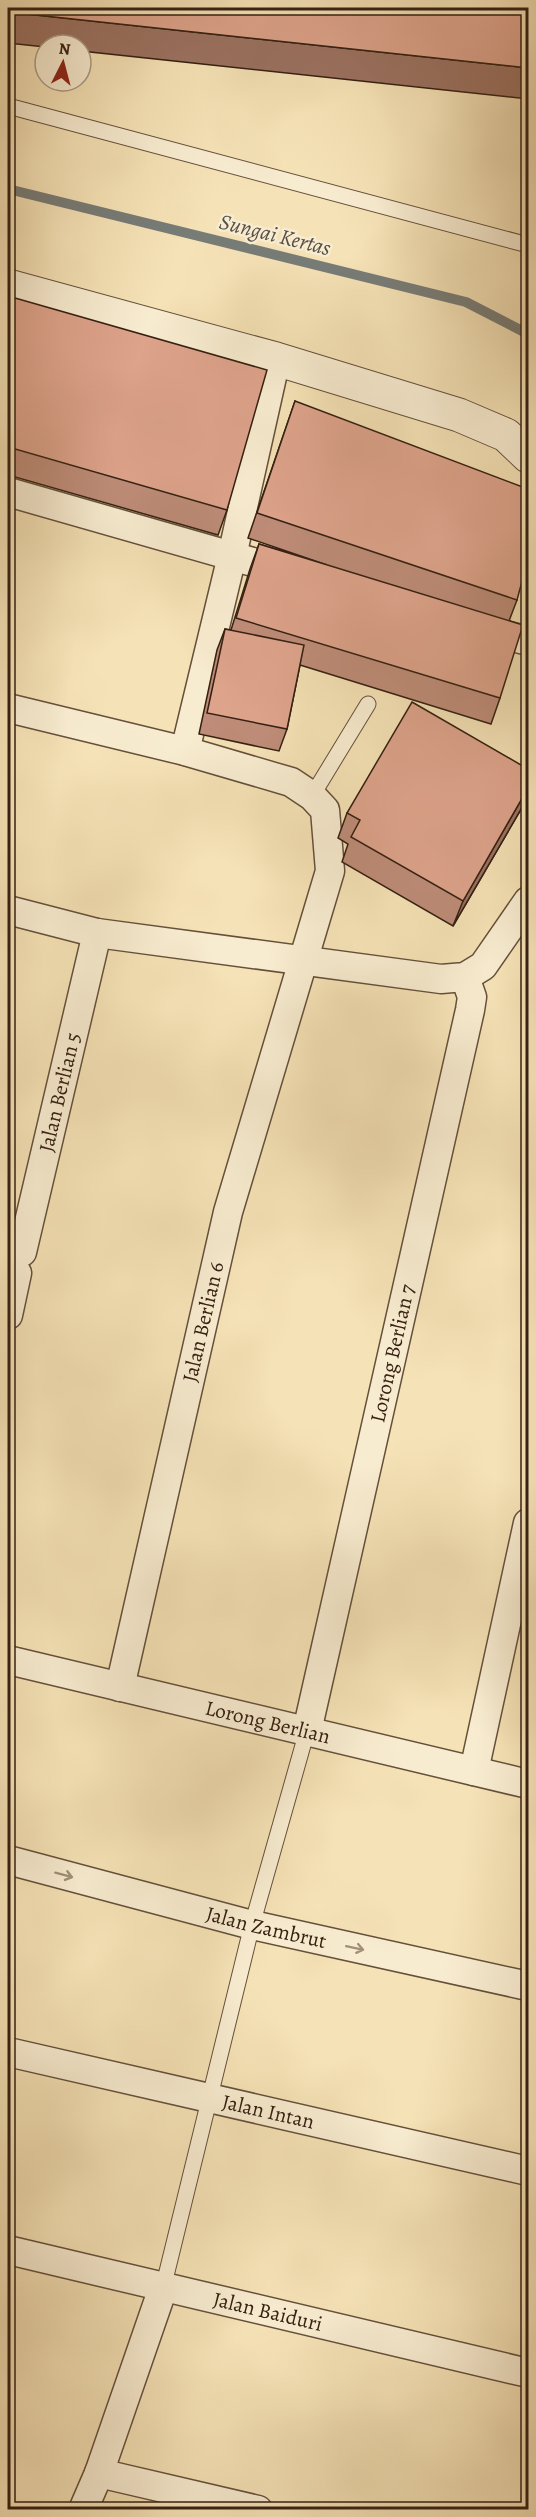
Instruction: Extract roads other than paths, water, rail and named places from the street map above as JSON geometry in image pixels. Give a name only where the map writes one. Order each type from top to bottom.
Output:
[{"type":"street","points":[[8,286],[276,359],[459,415],[506,435],[528,456]]},
{"type":"street","points":[[185,752],[276,359]]},
{"type":"street","points":[[8,492],[321,582]]},
{"type":"street","points":[[454,621],[528,641]]},
{"type":"street","points":[[8,708],[185,752],[291,782],[312,796]]},
{"type":"street","name":"Jalan Berlian 6","points":[[120,1687],[228,1212],[330,871],[325,810],[312,796]]},
{"type":"street","points":[[8,910],[97,933],[441,979],[465,977],[483,966],[528,901]]},
{"type":"street","name":"Jalan Berlian 5","points":[[8,1315],[97,933]]},
{"type":"street","name":"Lorong Berlian 7","points":[[307,1731],[470,1010],[472,996],[465,977]]},
{"type":"street","points":[[474,1771],[528,1523]]},
{"type":"street","name":"Lorong Berlian","points":[[8,1660],[528,1784]]},
{"type":"street","name":"Jalan Zambrut","points":[[8,1860],[252,1925],[528,1986]]},
{"type":"street","name":"Jalan Intan","points":[[8,2052],[528,2171]]},
{"type":"street","name":"Jalan Baiduri","points":[[8,2250],[528,2373]]},
{"type":"street","points":[[83,2510],[99,2473],[163,2288]]},
{"type":"street","points":[[99,2473],[258,2510]]},
{"type":"lane","points":[[8,106],[528,245]]},
{"type":"lane","points":[[312,796],[368,704]]},
{"type":"lane","points":[[163,2288],[252,1925],[307,1731]]},
{"type":"waterway","name":"Sungai Kertas","points":[[8,189],[466,302],[528,334]]}]
